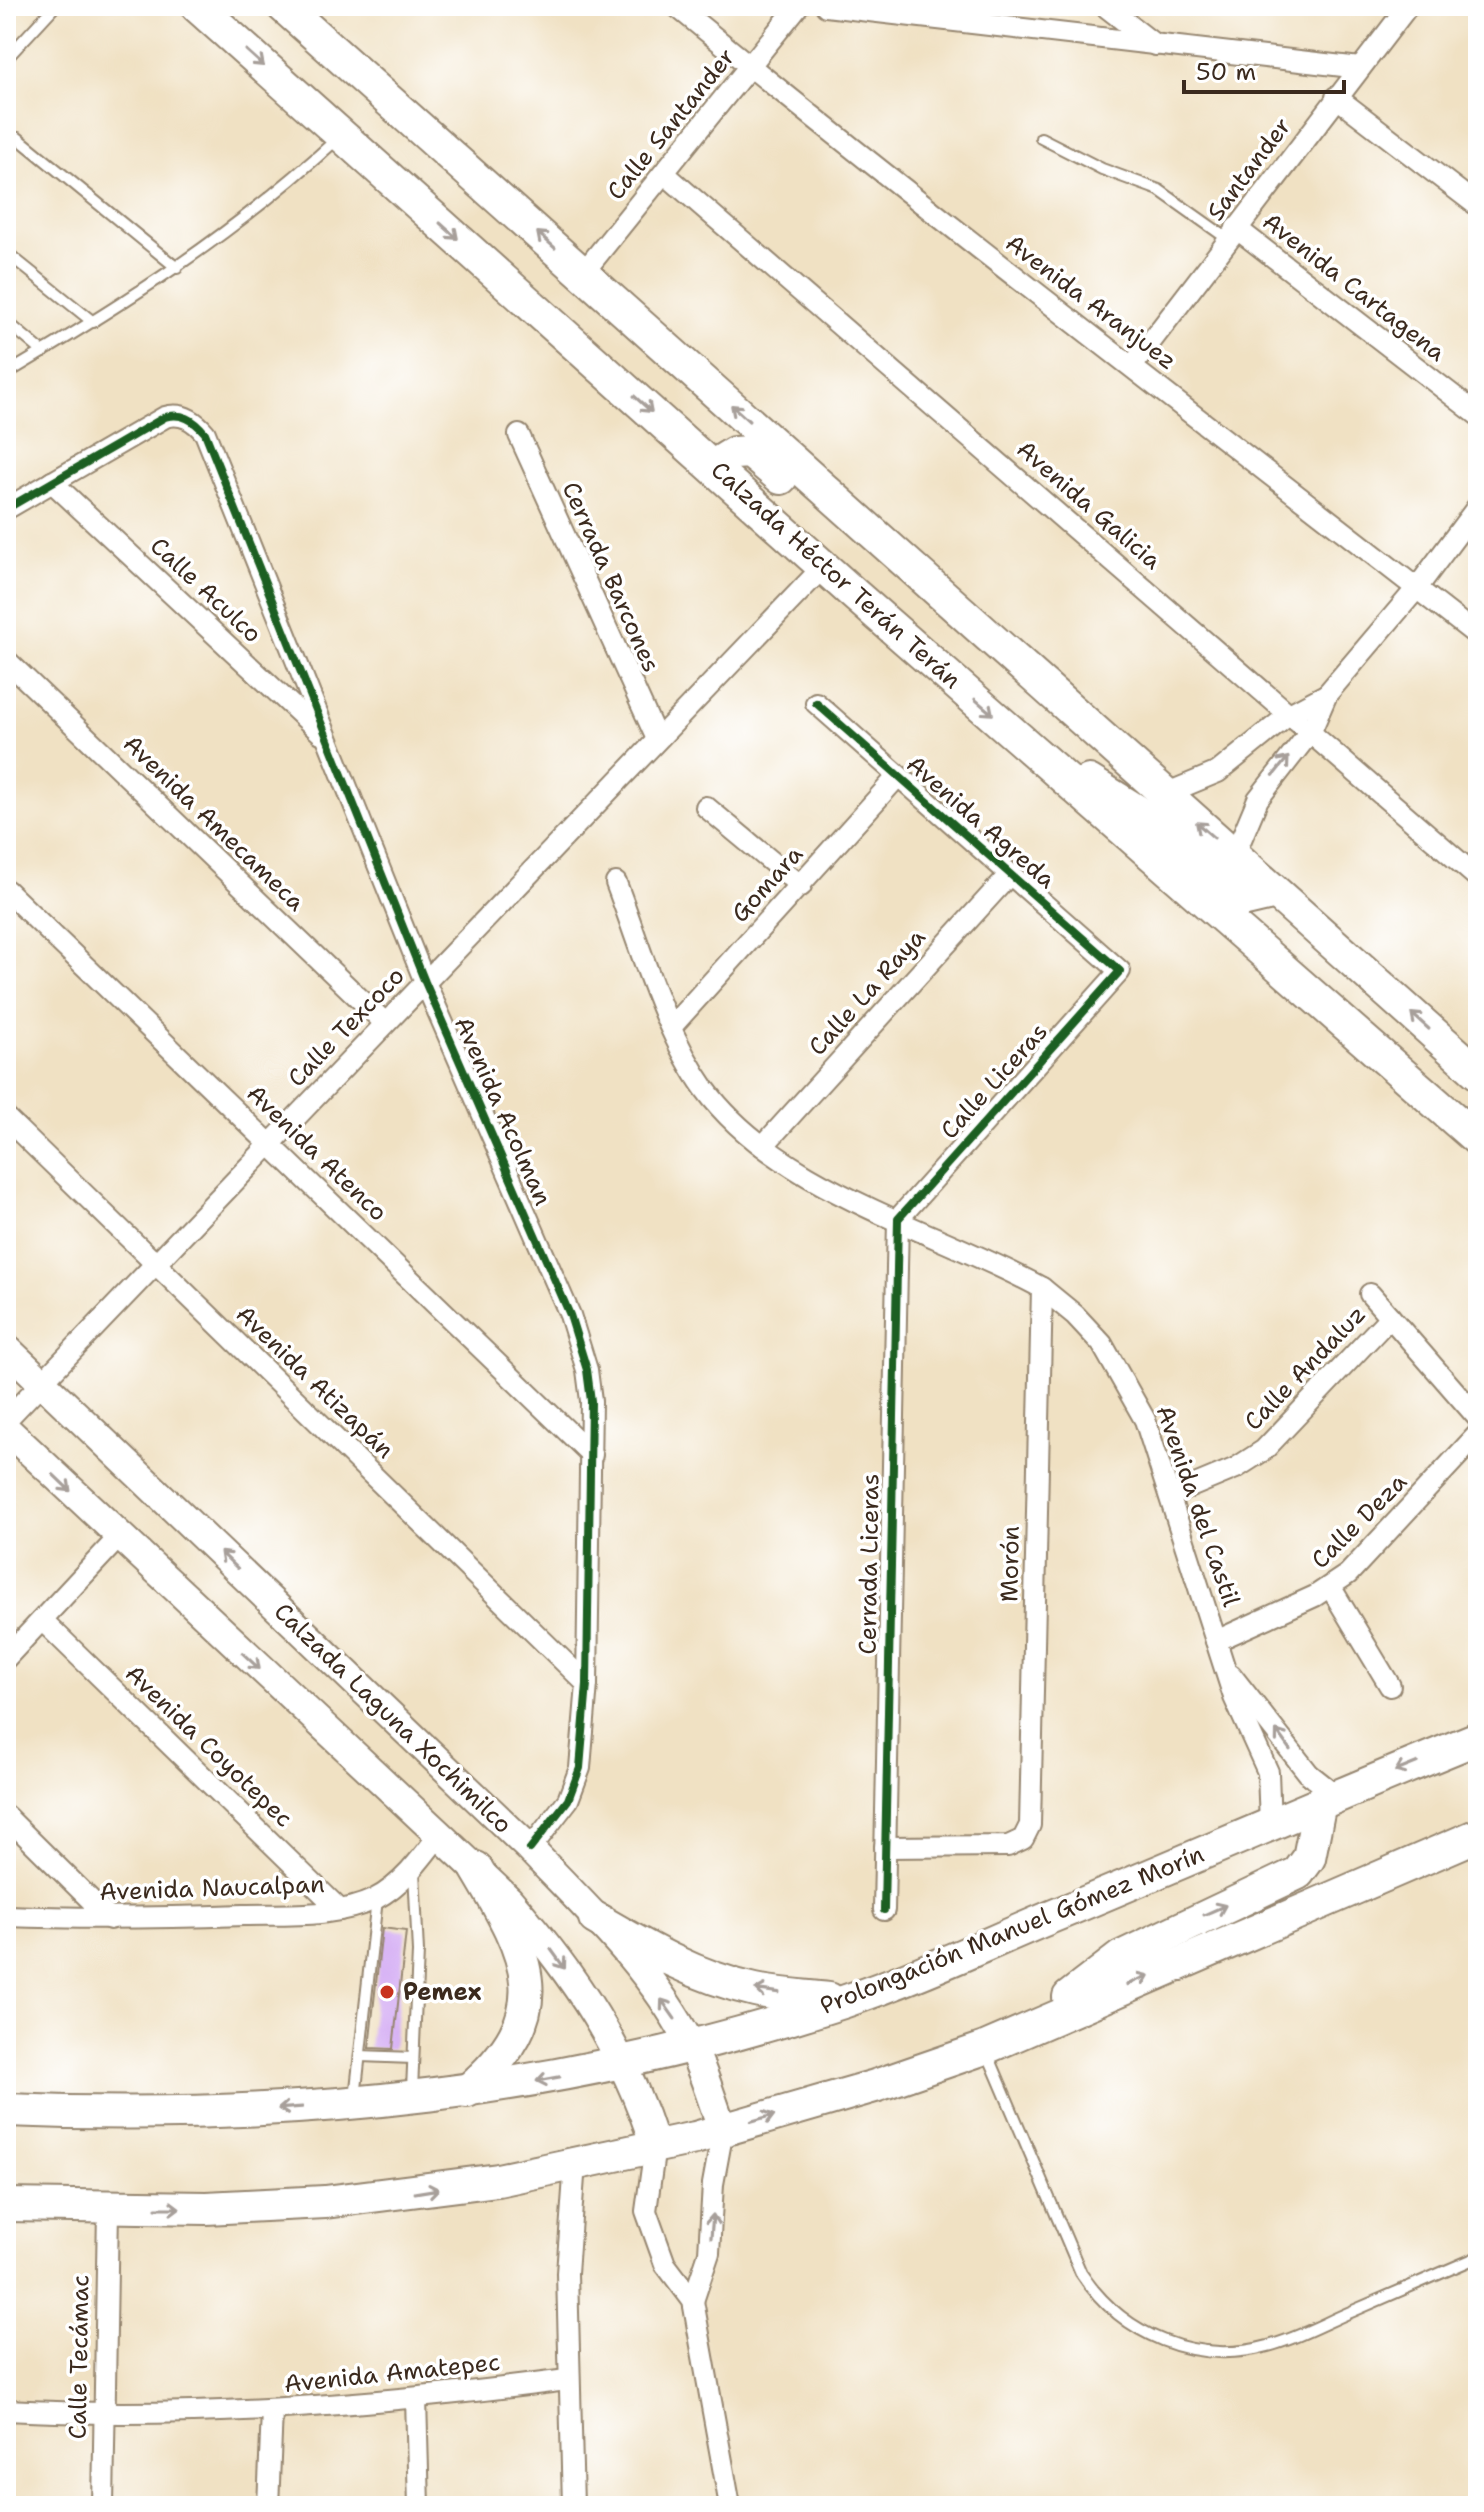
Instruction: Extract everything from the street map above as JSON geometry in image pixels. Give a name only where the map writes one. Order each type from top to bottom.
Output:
[{"type":"main road","name":"Calzada Héctor Terán Terán","points":[[197,6],[824,566],[1478,1140]]},
{"type":"main road","points":[[283,6],[1478,1073]]},
{"type":"main road","points":[[713,466],[734,453],[750,452],[856,546],[929,583]]},
{"type":"main road","points":[[1031,748],[1130,805],[1240,900],[1248,902],[1276,893]]},
{"type":"main road","name":"Calzada Laguna Xochimilco","points":[[6,1348],[530,1849],[595,1918],[671,2012],[690,2044],[723,2130]]},
{"type":"main road","name":"Calzada Laguna Xochimilco","points":[[6,1429],[476,1868],[543,1939],[599,2017],[624,2063],[655,2146]]},
{"type":"main road","name":"Prolongación Manuel Gómez Morín","points":[[6,2110],[195,2113],[355,2104],[512,2086],[624,2063],[844,2001],[1478,1738]]},
{"type":"main road","points":[[1031,2025],[1121,1957],[1298,1873],[1309,1858],[1328,1799]]},
{"type":"main road","points":[[6,2205],[108,2209],[325,2202],[498,2180],[723,2130],[875,2086],[985,2048],[1031,2025],[1478,1835]]},
{"type":"main road","points":[[467,2091],[496,2066],[513,2045],[523,2020],[527,1992],[524,1962],[516,1937],[476,1868]]},
{"type":"main road","points":[[595,1918],[676,1963],[707,1976],[755,1990],[844,2001]]},
{"type":"street","name":"Avenida Aranjuez","points":[[676,6],[925,208],[1133,365],[1478,636]]},
{"type":"street","name":"Calle Santander","points":[[583,273],[798,6]]},
{"type":"street","points":[[826,6],[1360,68]]},
{"type":"street","points":[[1105,6],[1155,45]]},
{"type":"street","name":"Santander","points":[[1133,365],[1408,6]]},
{"type":"street","points":[[1336,97],[1478,206]]},
{"type":"street","name":"Avenida Galicia","points":[[665,174],[1478,878]]},
{"type":"street","name":"Avenida Cartagena","points":[[1232,234],[1478,415]]},
{"type":"street","name":"Avenida Acolman","points":[[52,482],[165,417],[175,414],[186,418],[205,433],[425,982],[570,1315],[587,1370],[592,1455],[587,1684],[576,1785],[530,1849]]},
{"type":"street","name":"Cerrada Barcones","points":[[519,435],[657,739]]},
{"type":"street","points":[[6,509],[52,482]]},
{"type":"street","name":"Calle Aculco","points":[[52,482],[326,737]]},
{"type":"street","points":[[1234,856],[1258,799],[1311,731],[1327,694],[1417,588],[1478,506]]},
{"type":"street","name":"Calle Texcoco","points":[[6,1420],[824,566]]},
{"type":"street","name":"Avenida Amecameca","points":[[6,660],[385,1023]]},
{"type":"street","points":[[1165,794],[1218,772],[1291,713],[1327,694]]},
{"type":"street","name":"Avenida Agreda","points":[[816,703],[1120,971]]},
{"type":"street","name":"Gomara","points":[[672,1026],[898,776]]},
{"type":"street","points":[[706,807],[801,886]]},
{"type":"street","name":"Calle La Raya","points":[[763,1146],[1010,874]]},
{"type":"street","name":"Avenida del Castil","points":[[616,883],[672,1026],[705,1088],[727,1115],[763,1146],[812,1177],[1042,1288],[1084,1324],[1125,1379],[1145,1420],[1171,1495],[1240,1713],[1268,1772],[1270,1825]]},
{"type":"street","name":"Avenida Atenco","points":[[6,890],[592,1455]]},
{"type":"street","name":"Calle Liceras","points":[[898,1219],[1120,971]]},
{"type":"street","name":"Avenida Atizapán","points":[[6,1118],[587,1684]]},
{"type":"street","name":"Cerrada Liceras","points":[[884,1910],[898,1219]]},
{"type":"street","name":"Morón","points":[[885,1847],[1008,1846],[1023,1839],[1030,1825],[1042,1288]]},
{"type":"street","points":[[1370,1294],[1478,1418]]},
{"type":"street","name":"Calle Andaluz","points":[[1171,1495],[1236,1468],[1264,1450],[1390,1317]]},
{"type":"street","name":"Calle Deza","points":[[1216,1641],[1331,1588],[1366,1556],[1478,1434]]},
{"type":"street","points":[[6,1658],[119,1537]]},
{"type":"street","points":[[1331,1588],[1390,1686]]},
{"type":"street","name":"Avenida Coyotepec","points":[[42,1620],[340,1910]]},
{"type":"street","name":"Avenida del Castil","points":[[1229,1672],[1328,1799]]},
{"type":"street","points":[[6,1816],[110,1919]]},
{"type":"street","name":"Avenida Naucalpan","points":[[6,1916],[110,1919],[340,1910],[377,1898],[413,1869],[439,1835]]},
{"type":"street","points":[[693,2301],[709,2253],[713,2184],[723,2130]]},
{"type":"street","points":[[655,2146],[646,2211],[665,2264],[693,2301],[730,2506]]},
{"type":"street","points":[[573,2506],[567,2380],[567,2273],[575,2163]]},
{"type":"street","name":"Calle Tecámac","points":[[103,2506],[108,2209]]},
{"type":"street","name":"Avenida Amatepec","points":[[6,2410],[105,2414],[272,2411],[416,2399],[567,2380]]},
{"type":"street","points":[[416,2399],[419,2506]]},
{"type":"street","points":[[268,2506],[272,2411]]},
{"type":"lane","points":[[6,59],[55,6]]},
{"type":"lane","points":[[6,374],[177,268],[264,205],[341,135]]},
{"type":"lane","points":[[6,137],[18,138],[177,268]]},
{"type":"lane","points":[[1041,138],[1102,169],[1159,190],[1232,234]]},
{"type":"lane","points":[[6,252],[93,322]]},
{"type":"lane","points":[[6,321],[43,352]]},
{"type":"lane","points":[[412,2097],[418,1952],[413,1869]]},
{"type":"lane","points":[[355,2104],[377,1898]]},
{"type":"lane","points":[[985,2048],[1081,2273],[1097,2297],[1117,2315],[1151,2337],[1192,2349],[1230,2353],[1270,2346],[1478,2257]]},
{"type":"lane","points":[[360,2056],[413,2058]]},
{"type":"building","name":"Pemex","points":[[382,1928],[406,1931],[393,2049],[369,2048]]},
{"type":"cycle path","points":[[6,509],[165,417],[187,418],[205,433],[425,982],[570,1315],[587,1370],[591,1401],[587,1684],[580,1768],[568,1800],[530,1849]]},
{"type":"cycle path","points":[[816,703],[1120,971],[898,1219],[884,1910]]},
{"type":"place","name":"Pemex","points":[[387,1992]]}]
